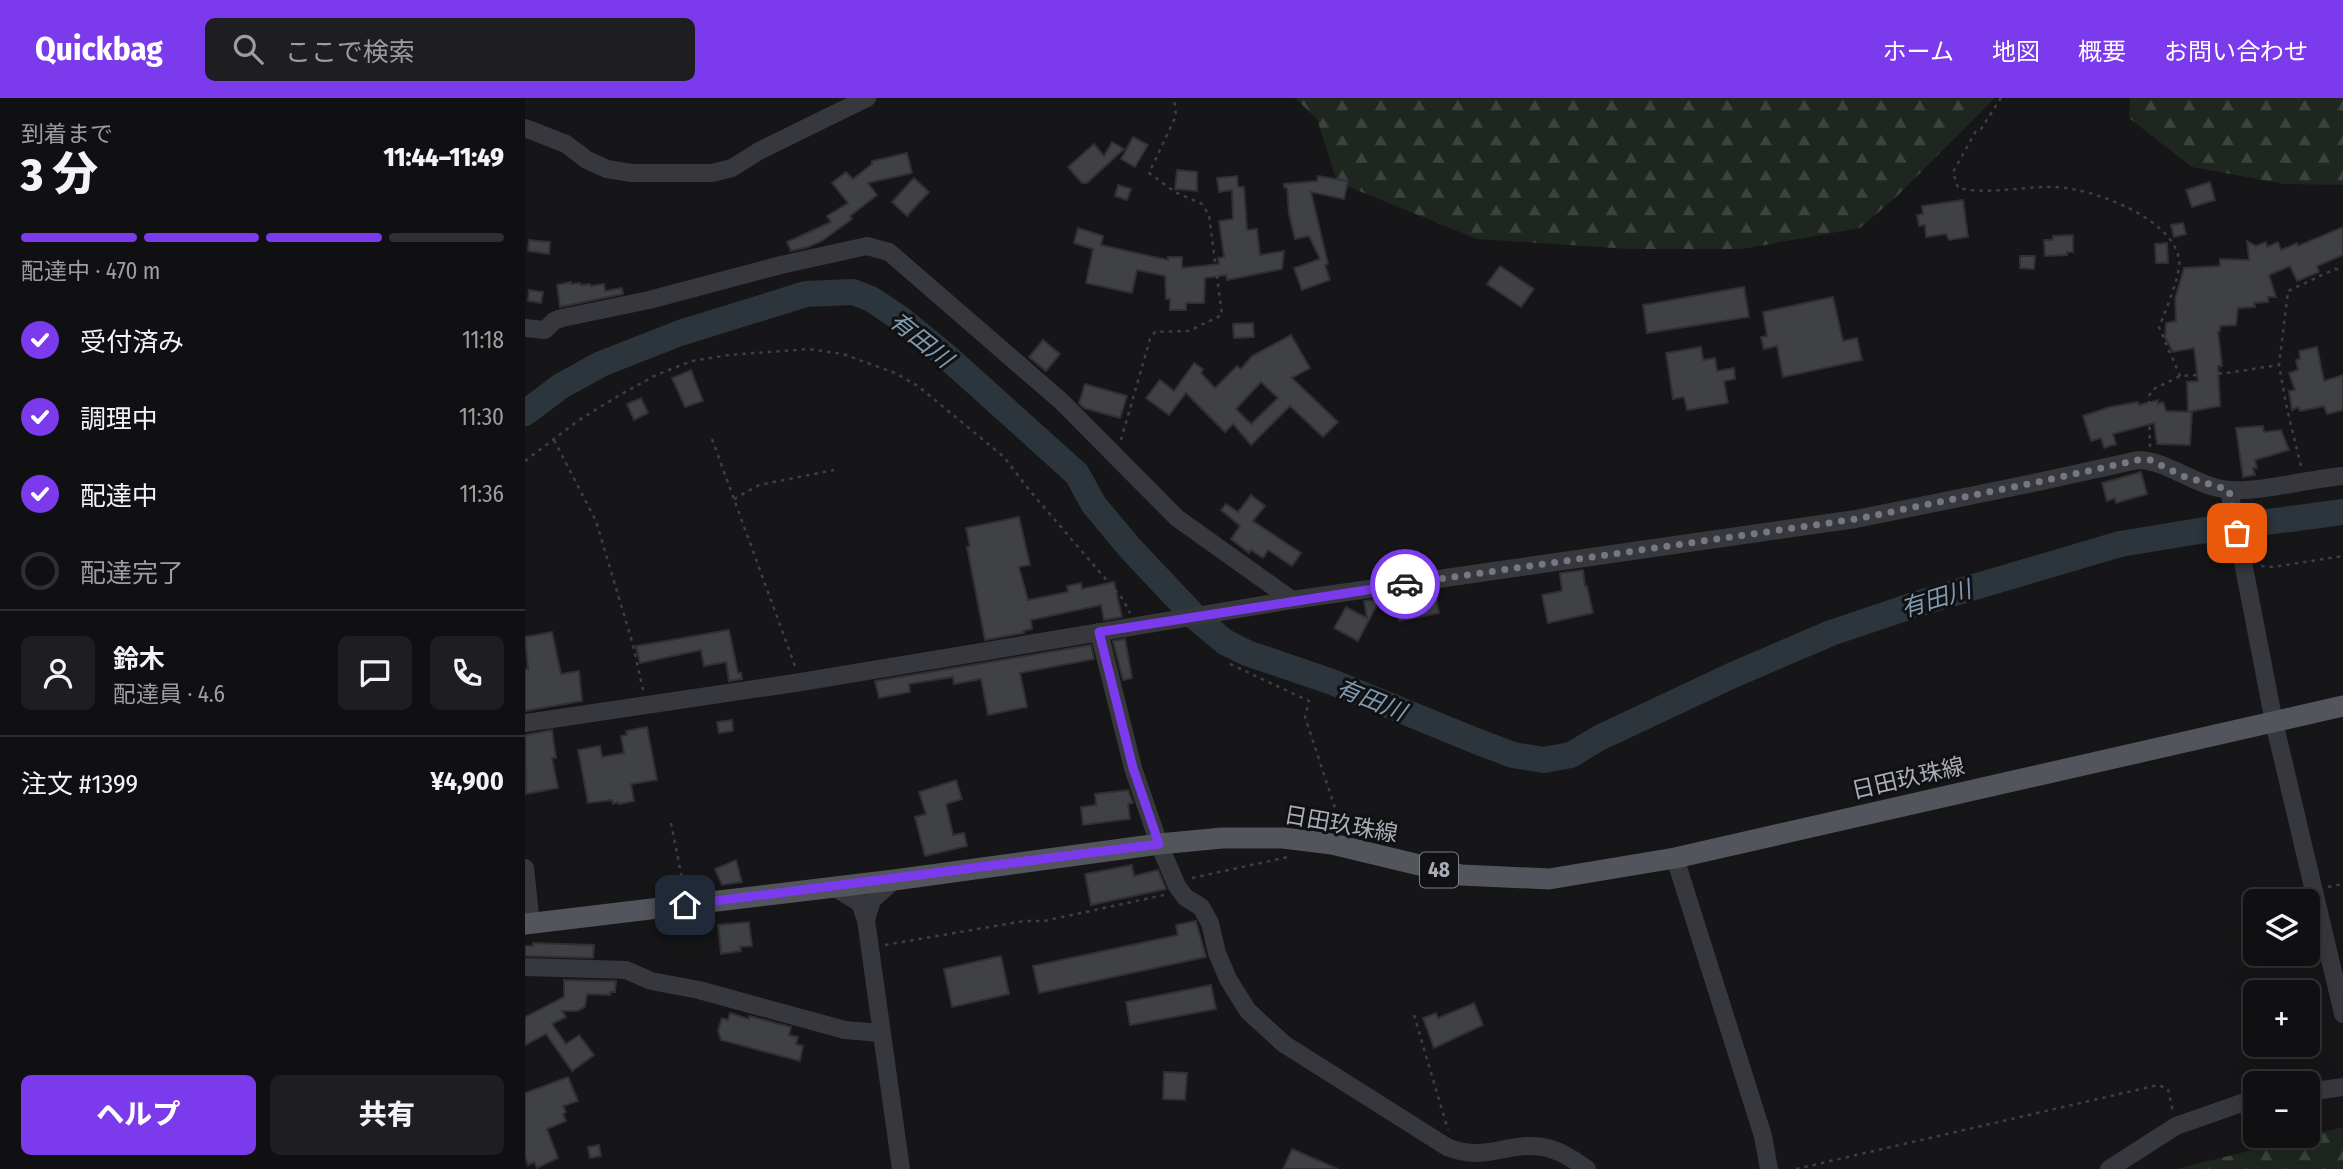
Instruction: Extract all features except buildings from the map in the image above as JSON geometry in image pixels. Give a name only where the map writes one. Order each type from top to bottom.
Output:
[{"type":"main road","name":"日田玖珠線","points":[[528,924],[1222,838],[1283,838],[1348,849],[1461,876],[1549,879],[1675,858],[2343,706]]},
{"type":"street","points":[[525,128],[566,144],[587,160],[607,169],[631,173],[712,173],[731,167],[867,98]]},
{"type":"street","points":[[525,328],[545,330],[554,321],[562,318],[649,300],[781,265],[867,247],[890,253],[1061,401],[1177,518],[1286,601]]},
{"type":"street","points":[[525,723],[801,682],[1286,601],[1856,519],[2138,460],[2150,460],[2183,476],[2229,490],[2343,476]]},
{"type":"street","points":[[2229,490],[2274,722],[2343,1014]]},
{"type":"street","points":[[1099,632],[1133,768],[1159,844],[1179,890],[1201,907],[1210,923],[1217,953],[1248,1011],[1285,1044],[1475,1162],[1532,1146],[1547,1147],[1587,1169]]},
{"type":"street","points":[[1675,858],[1763,1136],[1769,1169]]},
{"type":"street","points":[[525,868],[528,924]]},
{"type":"street","points":[[866,920],[872,900],[894,880]]},
{"type":"street","points":[[834,887],[860,903],[866,920],[901,1169]]},
{"type":"street","points":[[525,967],[626,970],[651,981],[699,990],[845,1030],[881,1033]]},
{"type":"street","points":[[2320,1090],[2343,1087]]},
{"type":"street","points":[[2109,1169],[2176,1126],[2243,1103]]},
{"type":"path","points":[[1117,457],[1150,340],[1155,332],[1189,331],[1222,315],[1209,215],[1202,204],[1175,192],[1149,173],[1176,116],[1174,98]]},
{"type":"path","points":[[2001,98],[1981,129],[1976,131],[1953,172],[1958,188],[1977,192],[2057,187],[2094,195],[2155,223],[2173,245],[2180,261],[2159,327],[2180,376]]},
{"type":"path","points":[[2305,480],[2279,365],[2288,291],[2335,269],[2343,270]]},
{"type":"path","points":[[525,461],[618,396],[656,375],[692,361],[729,355],[809,349],[843,354],[895,373],[918,386],[1004,457],[1122,598],[1140,626]]},
{"type":"path","points":[[2150,460],[2149,396],[2152,390],[2180,376],[2227,373],[2279,365]]},
{"type":"path","points":[[712,439],[801,682]]},
{"type":"path","points":[[554,440],[596,521],[633,645],[647,703]]},
{"type":"path","points":[[734,499],[759,485],[834,470]]},
{"type":"path","points":[[2243,560],[2273,567],[2343,556]]},
{"type":"path","points":[[1230,664],[1310,701],[1305,717],[1348,849]]},
{"type":"path","points":[[671,824],[685,895]]},
{"type":"path","points":[[885,944],[1024,920],[1044,921],[1179,890],[1191,878],[1291,857]]},
{"type":"path","points":[[1414,1015],[1453,1150]]},
{"type":"path","points":[[1796,1169],[2158,1085],[2168,1089],[2176,1126]]},
{"type":"green space","points":[[1295,98],[1995,98],[1897,196],[1860,228],[1742,249],[1629,249],[1477,239],[1337,182],[1317,119]]},
{"type":"green space","points":[[2130,98],[2343,98],[2343,185],[2284,184],[2192,167],[2129,118]]},
{"type":"green space","points":[[2343,1127],[2343,1169],[2177,1169],[2260,1148],[2320,1148],[2320,1133]]},
{"type":"waterway","name":"有田川","points":[[525,413],[561,386],[601,364],[680,333],[806,294],[853,292],[871,299],[901,319],[1077,474],[1094,505],[1130,548],[1195,617],[1225,642],[1247,653],[1332,682],[1513,755],[1544,760],[1571,755],[1599,738],[1733,675],[1831,633],[1920,603],[2120,544],[2343,512]]},
{"type":"way so far","points":[[1405,584],[1856,519],[2138,460],[2150,460],[2183,476],[2229,490],[2237,533]]},
{"type":"route","points":[[685,905],[1159,844],[1133,768],[1099,632],[1405,584]]}]
